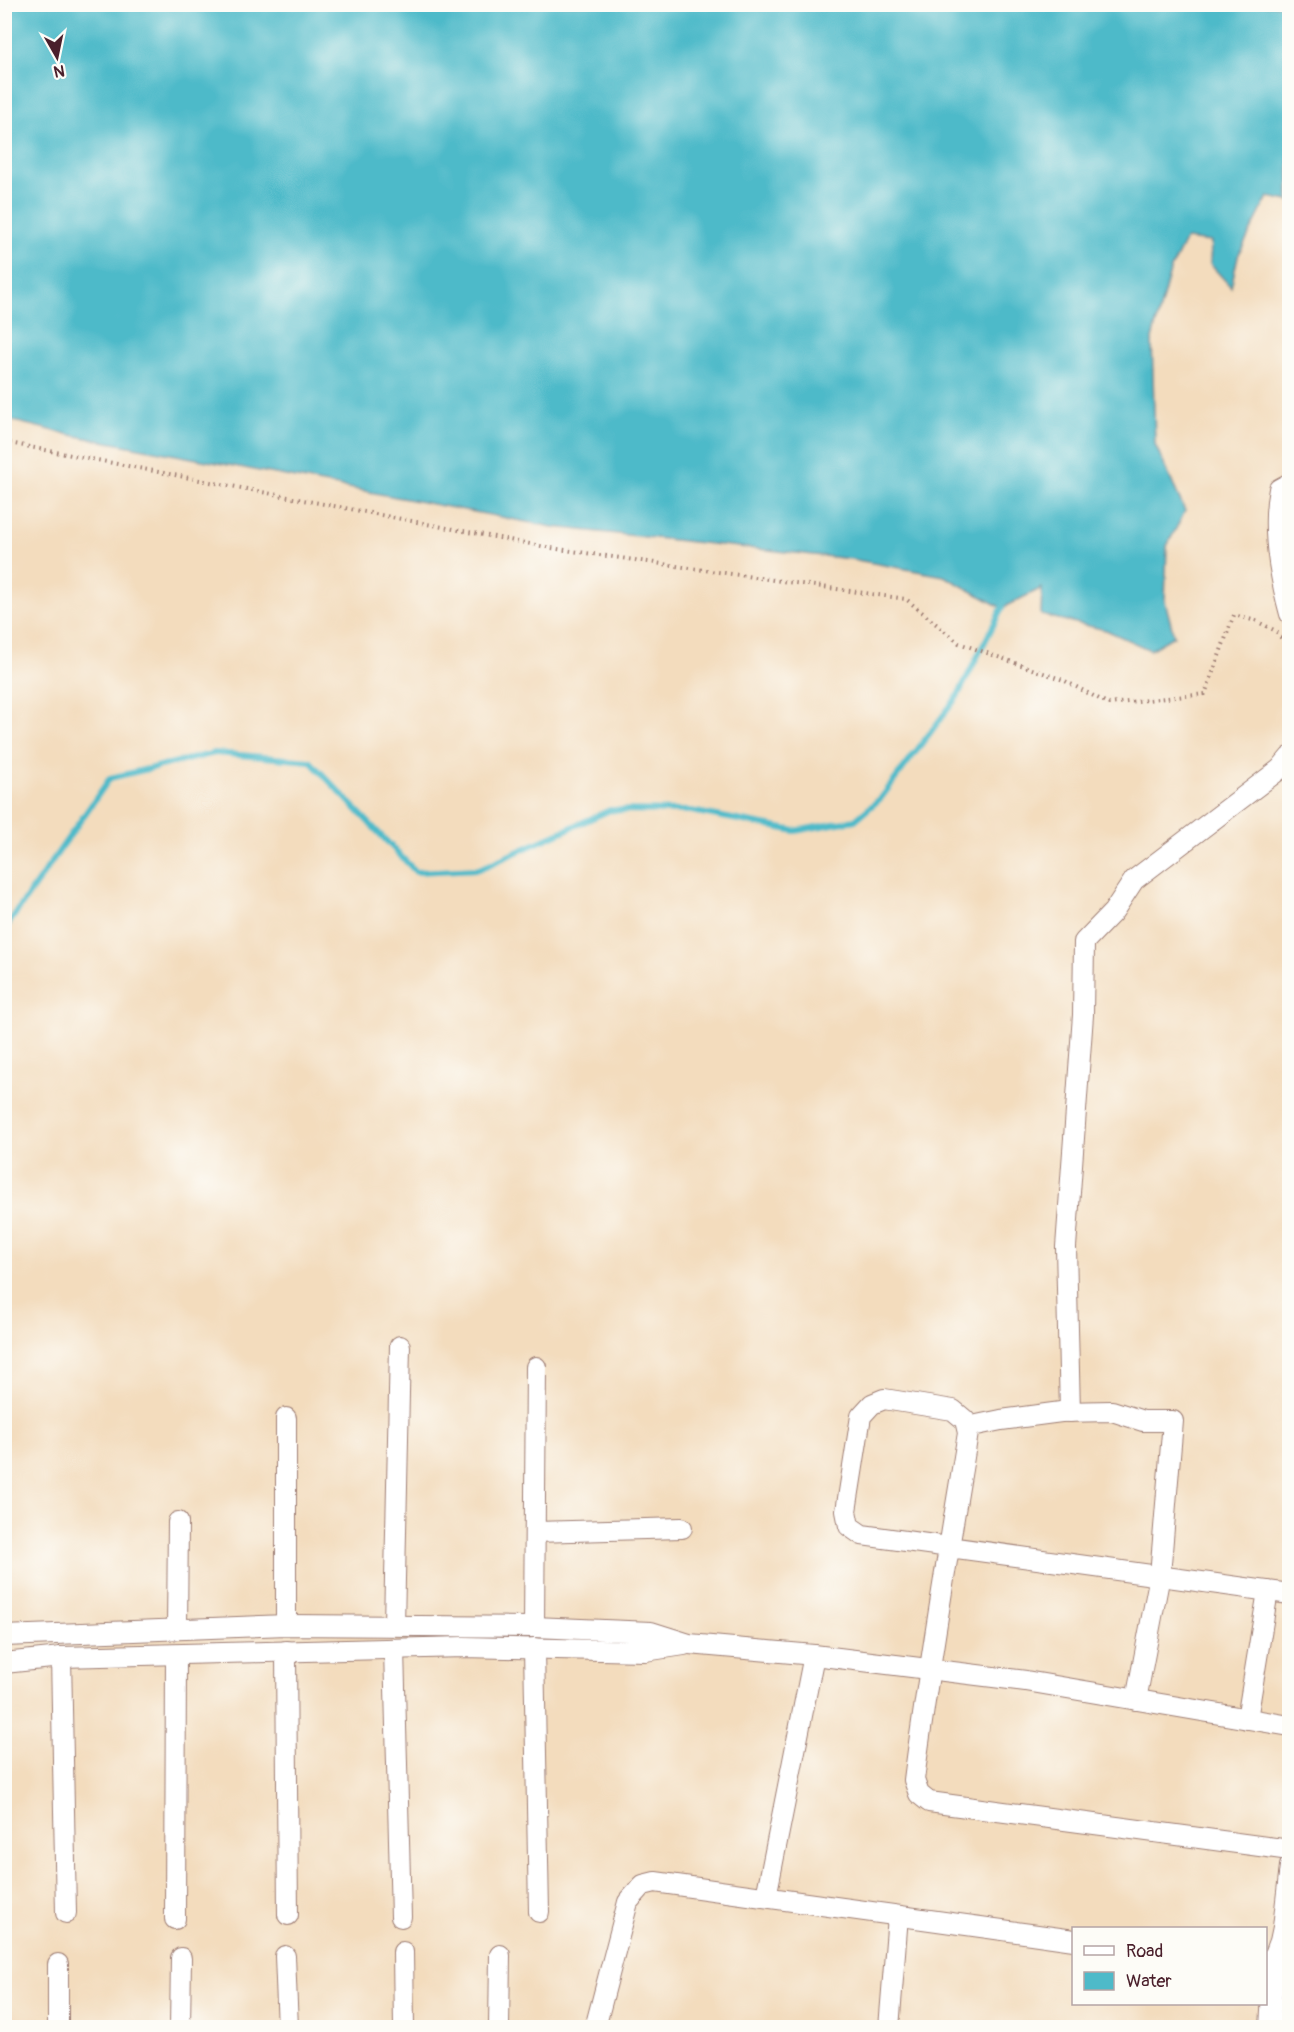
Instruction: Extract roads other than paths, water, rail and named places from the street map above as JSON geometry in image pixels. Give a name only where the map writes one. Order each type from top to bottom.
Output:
[{"type":"street","points":[[1290,483],[1279,489],[1276,502],[1276,527],[1283,591],[1290,614]]},
{"type":"street","points":[[1070,1412],[1066,1247],[1083,1015],[1084,942],[1113,912],[1134,880],[1280,769],[1290,757]]},
{"type":"street","points":[[394,1625],[400,1346]]},
{"type":"street","points":[[534,1627],[536,1367]]},
{"type":"street","points":[[1290,1594],[1160,1575],[949,1547],[862,1535],[849,1526],[846,1511],[861,1416],[872,1404],[884,1399],[953,1410],[965,1420],[969,1433],[949,1547],[929,1669],[914,1780],[919,1794],[929,1802],[1290,1850]]},
{"type":"street","points":[[967,1427],[1001,1420],[1070,1412],[1112,1412],[1143,1421],[1173,1421],[1160,1575],[1136,1700]]},
{"type":"street","points":[[286,1418],[286,1625]]},
{"type":"street","points":[[177,1629],[178,1521]]},
{"type":"street","points":[[535,1532],[682,1528]]},
{"type":"street","points":[[1247,1719],[1268,1591]]},
{"type":"street","points":[[4,1636],[286,1625],[534,1627],[651,1632],[689,1644],[814,1655],[1026,1681],[1290,1726]]},
{"type":"street","points":[[464,1626],[464,1647]]},
{"type":"street","points":[[227,1627],[228,1653]]},
{"type":"street","points":[[4,1663],[61,1657],[464,1647],[645,1650],[689,1644]]},
{"type":"street","points":[[534,1648],[539,1912]]},
{"type":"street","points":[[394,1649],[401,1917]]},
{"type":"street","points":[[286,1651],[288,1915]]},
{"type":"street","points":[[175,1919],[176,1655]]},
{"type":"street","points":[[766,1897],[814,1655]]},
{"type":"street","points":[[61,1657],[66,1913]]},
{"type":"street","points":[[1270,2028],[1270,1959],[1280,1941],[1290,1866]]},
{"type":"street","points":[[595,2028],[628,1902],[643,1885],[655,1881],[1072,1940]]},
{"type":"street","points":[[889,2028],[898,1916]]},
{"type":"street","points":[[403,1952],[404,2028]]},
{"type":"street","points":[[500,1955],[500,2028]]},
{"type":"street","points":[[285,1956],[288,2028]]},
{"type":"street","points":[[180,2028],[181,1958]]},
{"type":"street","points":[[58,1964],[58,2028]]},
{"type":"water","points":[[5,4],[1289,5],[1289,201],[1268,197],[1238,256],[1231,287],[1210,264],[1211,242],[1186,239],[1170,271],[1152,339],[1155,444],[1185,511],[1167,546],[1165,601],[1174,636],[1150,650],[1106,630],[1041,615],[1042,588],[1002,608],[944,576],[851,559],[553,527],[71,435],[5,419]]},
{"type":"waterway","points":[[4,930],[110,778],[215,753],[310,761],[416,872],[479,869],[610,810],[691,811],[795,831],[855,820],[881,798],[957,697],[1002,608]]}]
